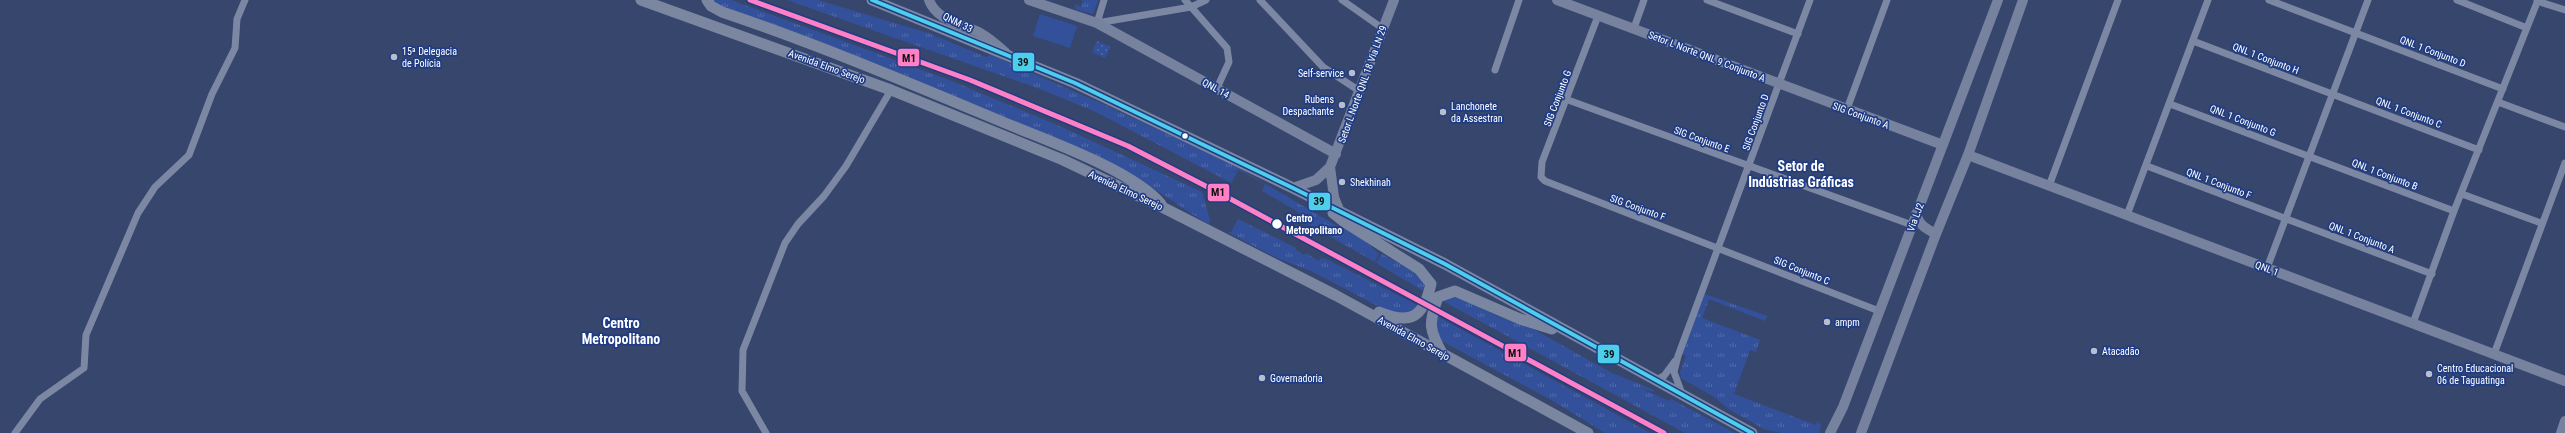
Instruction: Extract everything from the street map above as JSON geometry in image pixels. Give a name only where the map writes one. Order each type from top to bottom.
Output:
[{"type":"main road","name":"Avenida Elmo Serejo","points":[[640,0],[890,90],[1063,160],[1164,208],[1335,295],[1588,433]]},
{"type":"main road","points":[[707,0],[711,6],[722,12],[793,36],[876,68],[1052,142],[1137,183],[1153,194],[1164,208]]},
{"type":"main road","points":[[872,0],[890,3],[1010,56],[1076,83],[1293,188],[1445,264],[1752,433]]},
{"type":"main road","points":[[1322,203],[1343,222],[1419,269],[1432,284],[1427,301],[1414,316],[1403,320],[1335,295]]},
{"type":"main road","points":[[1444,355],[1432,334],[1430,324],[1438,297],[1447,292],[1455,291],[1520,319],[1576,336]]},
{"type":"street","points":[[15,433],[40,399],[84,368],[86,334],[138,213],[156,187],[189,155],[212,94],[236,48],[237,19],[245,0]]},
{"type":"street","name":"QNM 33","points":[[929,0],[934,9],[944,17],[982,34],[1010,56]]},
{"type":"street","points":[[1029,0],[1097,23],[1191,7],[1206,0]]},
{"type":"street","points":[[1097,23],[1104,0]]},
{"type":"street","points":[[1185,0],[1222,41],[1229,55],[1226,71],[1217,88]]},
{"type":"street","points":[[1260,0],[1323,67],[1358,90]]},
{"type":"street","points":[[1342,0],[1382,28]]},
{"type":"street","name":"Setor L Norte QNL 18 Via LN 29","points":[[1330,167],[1358,90],[1394,0]]},
{"type":"street","points":[[1495,70],[1519,0]]},
{"type":"street","name":"Setor L Norte QNL 9 Conjunto A","points":[[1557,0],[1780,84]]},
{"type":"street","points":[[1634,28],[1644,0]]},
{"type":"street","points":[[1706,0],[1798,34]]},
{"type":"street","name":"SIG Conjunto D","points":[[1749,167],[1810,0]]},
{"type":"street","points":[[1847,109],[1888,0]]},
{"type":"street","name":"Via LJ2","points":[[1830,433],[1843,406],[1998,0]]},
{"type":"street","points":[[1861,433],[1936,234],[1968,155],[2023,0]]},
{"type":"street","points":[[2049,186],[2118,0]]},
{"type":"street","points":[[2127,215],[2208,0]]},
{"type":"street","name":"QNL 1 Conjunto D","points":[[2269,0],[2355,31],[2503,89]]},
{"type":"street","points":[[2267,268],[2355,31],[2368,0]]},
{"type":"street","points":[[2456,0],[2527,28]]},
{"type":"street","points":[[2414,323],[2454,211],[2538,0],[2565,10]]},
{"type":"street","name":"SIG Conjunto G","points":[[1550,185],[1541,177],[1541,170],[1598,16]]},
{"type":"street","name":"QNL 14","points":[[1097,23],[1336,154]]},
{"type":"street","name":"QNL 1 Conjunto H","points":[[2193,41],[2332,94]]},
{"type":"street","name":"SIG Conjunto A","points":[[1780,84],[1943,145]]},
{"type":"street","points":[[766,433],[742,392],[743,350],[786,243],[798,224],[824,196],[846,166],[890,90]]},
{"type":"street","name":"QNL 1 Conjunto C","points":[[2332,94],[2479,150]]},
{"type":"street","name":"SIG Conjunto E","points":[[1568,100],[1912,225]]},
{"type":"street","points":[[2498,102],[2565,126]]},
{"type":"street","name":"QNL 1 Conjunto G","points":[[2170,104],[2308,156]]},
{"type":"street","name":"QNL 1","points":[[1968,155],[2565,381]]},
{"type":"street","name":"QNL 1 Conjunto B","points":[[2308,156],[2454,211]]},
{"type":"street","points":[[2494,354],[2541,223],[2565,163]]},
{"type":"street","name":"QNL 1 Conjunto F","points":[[2146,166],[2285,219]]},
{"type":"street","points":[[1293,188],[1316,180],[1330,167]]},
{"type":"street","points":[[1330,167],[1334,197],[1340,212]]},
{"type":"street","points":[[1682,394],[1674,372],[1678,356],[1749,167]]},
{"type":"street","name":"SIG Conjunto F","points":[[1550,185],[1718,248]]},
{"type":"street","points":[[2462,194],[2541,223]]},
{"type":"street","points":[[1916,214],[1923,228],[1936,234]]},
{"type":"street","name":"QNL 1 Conjunto A","points":[[2285,219],[2432,274]]},
{"type":"street","name":"SIG Conjunto C","points":[[1718,248],[1879,311]]},
{"type":"street","points":[[1656,380],[1664,376],[1678,356]]},
{"type":"street","points":[[2561,433],[2565,422]]},
{"type":"green space","points":[[713,0],[731,0],[952,81],[1064,128],[1202,192],[1210,220],[1209,224],[1145,184],[987,111],[880,66],[718,5]]},
{"type":"green space","points":[[787,0],[818,0],[931,34],[986,57],[991,55],[1096,101],[1230,163],[1344,230],[1345,228],[1364,240],[1379,254],[1375,262],[1297,218],[1300,214],[1295,210],[1262,191],[1265,184],[1239,170],[1216,175],[1096,112],[1040,89]]},
{"type":"green space","points":[[1083,0],[1098,0],[1093,14],[1075,9],[1075,4],[1081,7]]},
{"type":"green space","points":[[1040,14],[1077,26],[1070,48],[1033,36]]},
{"type":"green space","points":[[1097,41],[1111,47],[1105,58],[1092,52]]},
{"type":"green space","points":[[1238,171],[1231,183],[1216,175]]},
{"type":"green space","points":[[1238,219],[1296,248],[1296,250],[1304,255],[1306,253],[1319,261],[1321,258],[1326,259],[1417,305],[1410,314],[1395,315],[1311,271],[1277,258],[1227,232],[1231,232]]},
{"type":"green space","points":[[1382,254],[1421,275],[1426,280],[1425,292],[1376,263]]},
{"type":"green space","points":[[1705,294],[1767,316],[1765,321],[1709,299],[1702,318],[1760,340],[1756,352],[1750,350],[1734,394],[1816,425],[1817,421],[1821,425],[1819,433],[1781,433],[1764,429],[1730,410],[1714,397],[1681,378],[1680,372],[1686,356],[1682,354]]},
{"type":"green space","points":[[1458,296],[1497,316],[1533,329],[1612,373],[1654,390],[1653,392],[1640,388],[1669,401],[1671,399],[1735,433],[1685,433],[1441,300]]},
{"type":"green space","points":[[1433,314],[1650,433],[1605,433],[1553,401],[1442,341],[1431,324]]},
{"type":"waterway","points":[[1375,263],[1380,254]]},
{"type":"transit line","name":"M1","points":[[750,0],[970,80],[1128,146],[1225,196],[1664,433]]},
{"type":"transit line","name":"39","points":[[872,0],[1075,83],[1293,188],[1445,264],[1752,433]]},
{"type":"place","name":"15ª Delegacia de Polícia","points":[[394,57]]},
{"type":"place","name":"Self-service","points":[[1352,73]]},
{"type":"place","name":"Rubens Despachante","points":[[1342,105]]},
{"type":"place","name":"Lanchonete da Assestran","points":[[1443,112]]},
{"type":"place","name":"Shekhinah","points":[[1342,182]]},
{"type":"place","name":"Centro Metropolitano","points":[[1277,224]]},
{"type":"place","name":"ampm","points":[[1827,322]]},
{"type":"place","name":"Atacadão","points":[[2094,351]]},
{"type":"place","name":"Centro Educacional 06 de Taguatinga","points":[[2429,374]]},
{"type":"place","name":"Governadoria","points":[[1262,378]]},
{"type":"district","name":"Setor de Indústrias Gráficas","points":[[1801,174]]},
{"type":"district","name":"Centro Metropolitano","points":[[621,332]]}]
